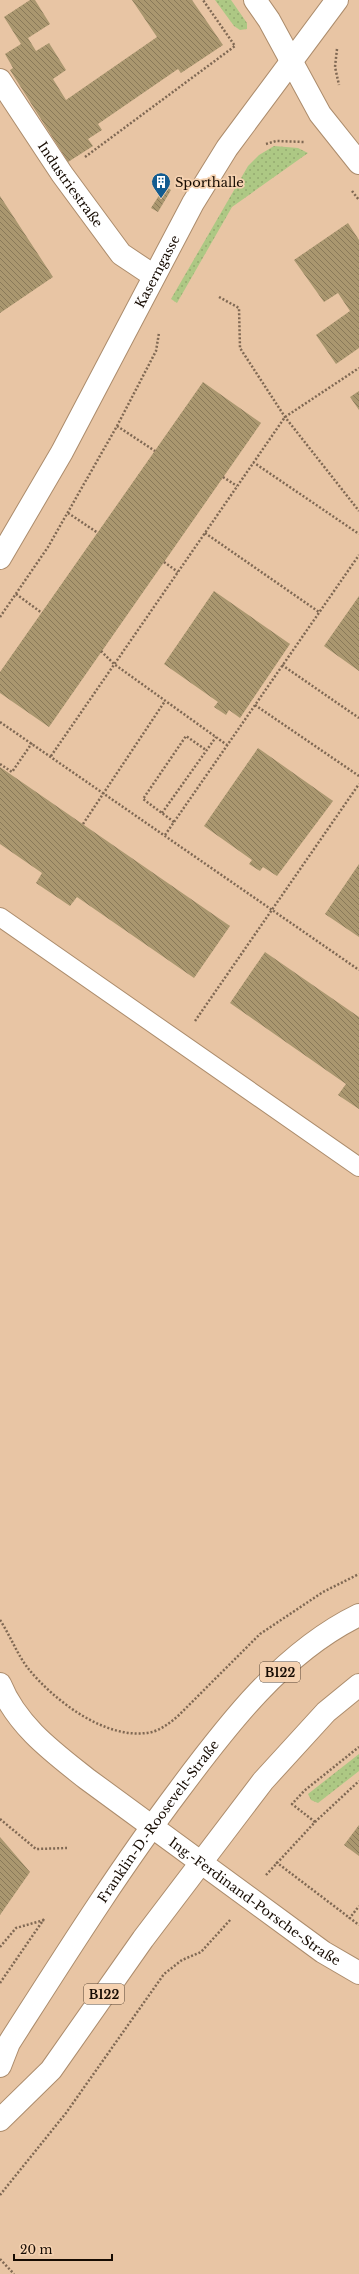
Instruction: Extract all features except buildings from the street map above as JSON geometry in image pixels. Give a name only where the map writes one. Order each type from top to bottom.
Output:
[{"type":"street","points":[[255,0],[291,60],[320,114],[359,163]]},
{"type":"street","name":"Kaserngasse","points":[[0,558],[62,452],[193,203],[227,148],[337,0]]},
{"type":"street","name":"Industriestraße","points":[[0,80],[62,174],[121,254],[154,276]]},
{"type":"street","name":"Franklin-D.-Roosevelt-Straße","points":[[0,2066],[9,2043],[152,1826],[213,1744],[268,1683],[313,1644],[359,1615]]},
{"type":"street","name":"Ing.-Ferdinand-Porsche-Straße","points":[[0,1684],[14,1711],[49,1748],[323,1952],[359,1973]]},
{"type":"street","name":"B122","points":[[0,2120],[51,2070],[143,1939],[263,1781],[326,1712],[359,1685]]},
{"type":"lane","points":[[0,917],[359,1167]]},
{"type":"lane","points":[[333,1149],[359,1150]]},
{"type":"path","points":[[62,174],[235,46],[203,0]]},
{"type":"path","points":[[339,43],[335,67],[339,87]]},
{"type":"path","points":[[264,145],[276,141],[294,140],[310,145]]},
{"type":"path","points":[[351,189],[359,200]]},
{"type":"path","points":[[219,298],[239,308],[240,348],[285,417],[359,511]]},
{"type":"path","points":[[0,617],[68,513],[117,426],[156,351],[159,331]]},
{"type":"path","points":[[51,756],[285,417],[359,368]]},
{"type":"path","points":[[117,426],[155,452]]},
{"type":"path","points":[[253,462],[359,534]]},
{"type":"path","points":[[223,477],[237,486]]},
{"type":"path","points":[[68,513],[98,533]]},
{"type":"path","points":[[205,533],[319,612]]},
{"type":"path","points":[[165,835],[359,555]]},
{"type":"path","points":[[164,562],[178,572]]},
{"type":"path","points":[[16,594],[42,613]]},
{"type":"path","points":[[101,651],[114,664],[227,745]]},
{"type":"path","points":[[282,665],[359,718]]},
{"type":"path","points":[[82,824],[102,792],[166,701]]},
{"type":"path","points":[[255,705],[359,776]]},
{"type":"path","points":[[0,722],[359,970]]},
{"type":"path","points":[[174,822],[143,799],[186,736],[206,750]]},
{"type":"path","points":[[162,813],[216,736]]},
{"type":"path","points":[[0,764],[12,772],[32,743]]},
{"type":"path","points":[[180,1043],[359,784]]},
{"type":"path","points":[[0,1620],[12,1644],[28,1668],[66,1704],[92,1722],[120,1732],[152,1732],[166,1726],[260,1634],[323,1592],[359,1574]]},
{"type":"path","points":[[315,1822],[292,1804],[304,1791],[359,1747]]},
{"type":"path","points":[[0,2195],[66,2113],[164,1974],[172,1966],[201,1952],[209,1945],[276,1862],[315,1822],[359,1781]]},
{"type":"path","points":[[0,1819],[36,1849],[67,1848]]},
{"type":"path","points":[[276,1862],[349,1919],[359,1925]]},
{"type":"path","points":[[349,1919],[359,1906]]},
{"type":"path","points":[[0,1947],[16,1928],[44,1920],[0,1983]]},
{"type":"path","points":[[0,2259],[14,2274]]},
{"type":"green space","points":[[215,0],[231,0],[247,23],[247,29],[240,30],[234,26]]},
{"type":"green space","points":[[274,146],[298,148],[308,153],[232,207],[177,303],[171,299],[248,166],[259,155]]},
{"type":"green space","points":[[359,1754],[359,1771],[318,1803],[311,1800],[308,1794]]},
{"type":"place","name":"Sporthalle","points":[[161,199]]}]
